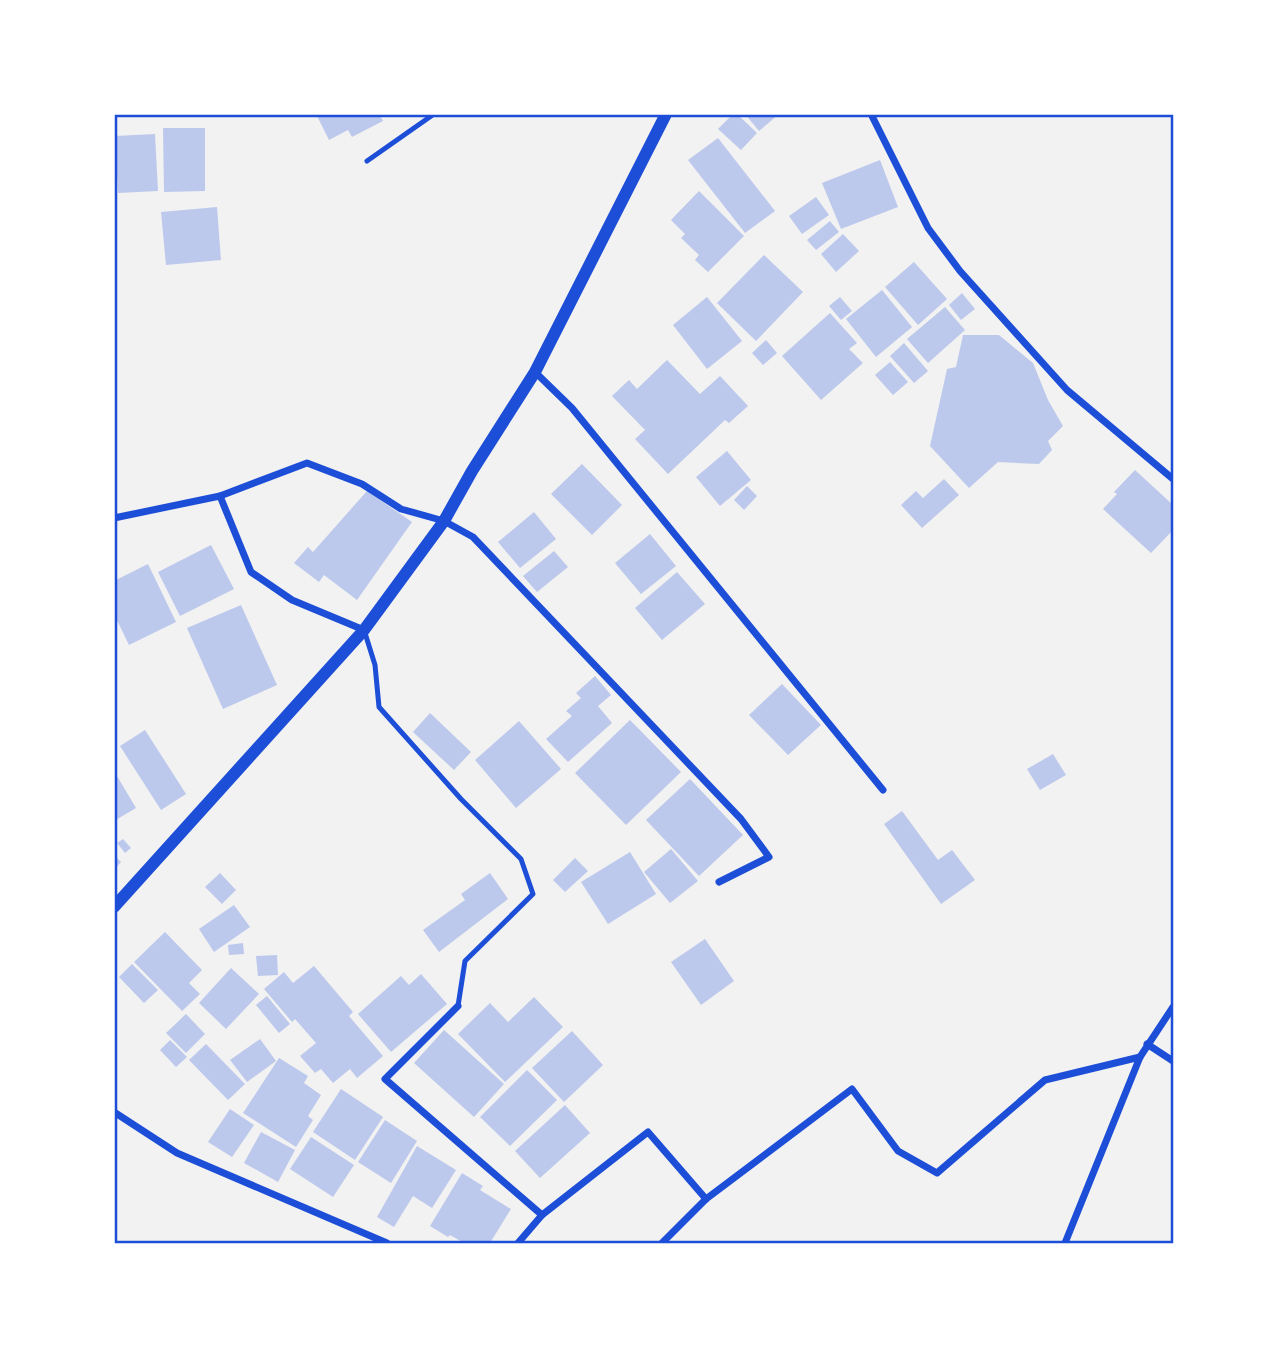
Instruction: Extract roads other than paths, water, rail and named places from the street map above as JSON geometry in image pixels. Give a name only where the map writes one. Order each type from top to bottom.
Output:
[{"type":"street","points":[[114,907],[364,630],[444,521],[472,471],[535,372],[666,114]]},
{"type":"street","points":[[870,114],[928,228],[960,271],[1067,390],[1173,479]]},
{"type":"street","points":[[535,372],[572,408],[883,790]]},
{"type":"street","points":[[114,518],[220,496],[307,463],[362,484],[401,509],[444,521],[473,537],[741,819],[769,857],[719,882]]},
{"type":"street","points":[[220,496],[250,572],[292,600],[364,630]]},
{"type":"street","points":[[458,1006],[385,1079],[542,1215]]},
{"type":"street","points":[[1065,1243],[1140,1057],[1173,1007]]},
{"type":"street","points":[[1147,1044],[1173,1061]]},
{"type":"street","points":[[662,1243],[706,1199],[852,1089],[898,1151],[937,1173],[1045,1080],[1140,1057]]},
{"type":"street","points":[[114,1112],[177,1153],[387,1243]]},
{"type":"street","points":[[518,1243],[542,1215],[649,1132],[706,1199]]},
{"type":"lane","points":[[367,162],[435,114]]},
{"type":"lane","points":[[364,630],[375,664],[379,707],[461,799],[521,859],[533,894],[465,961],[458,1006]]}]
